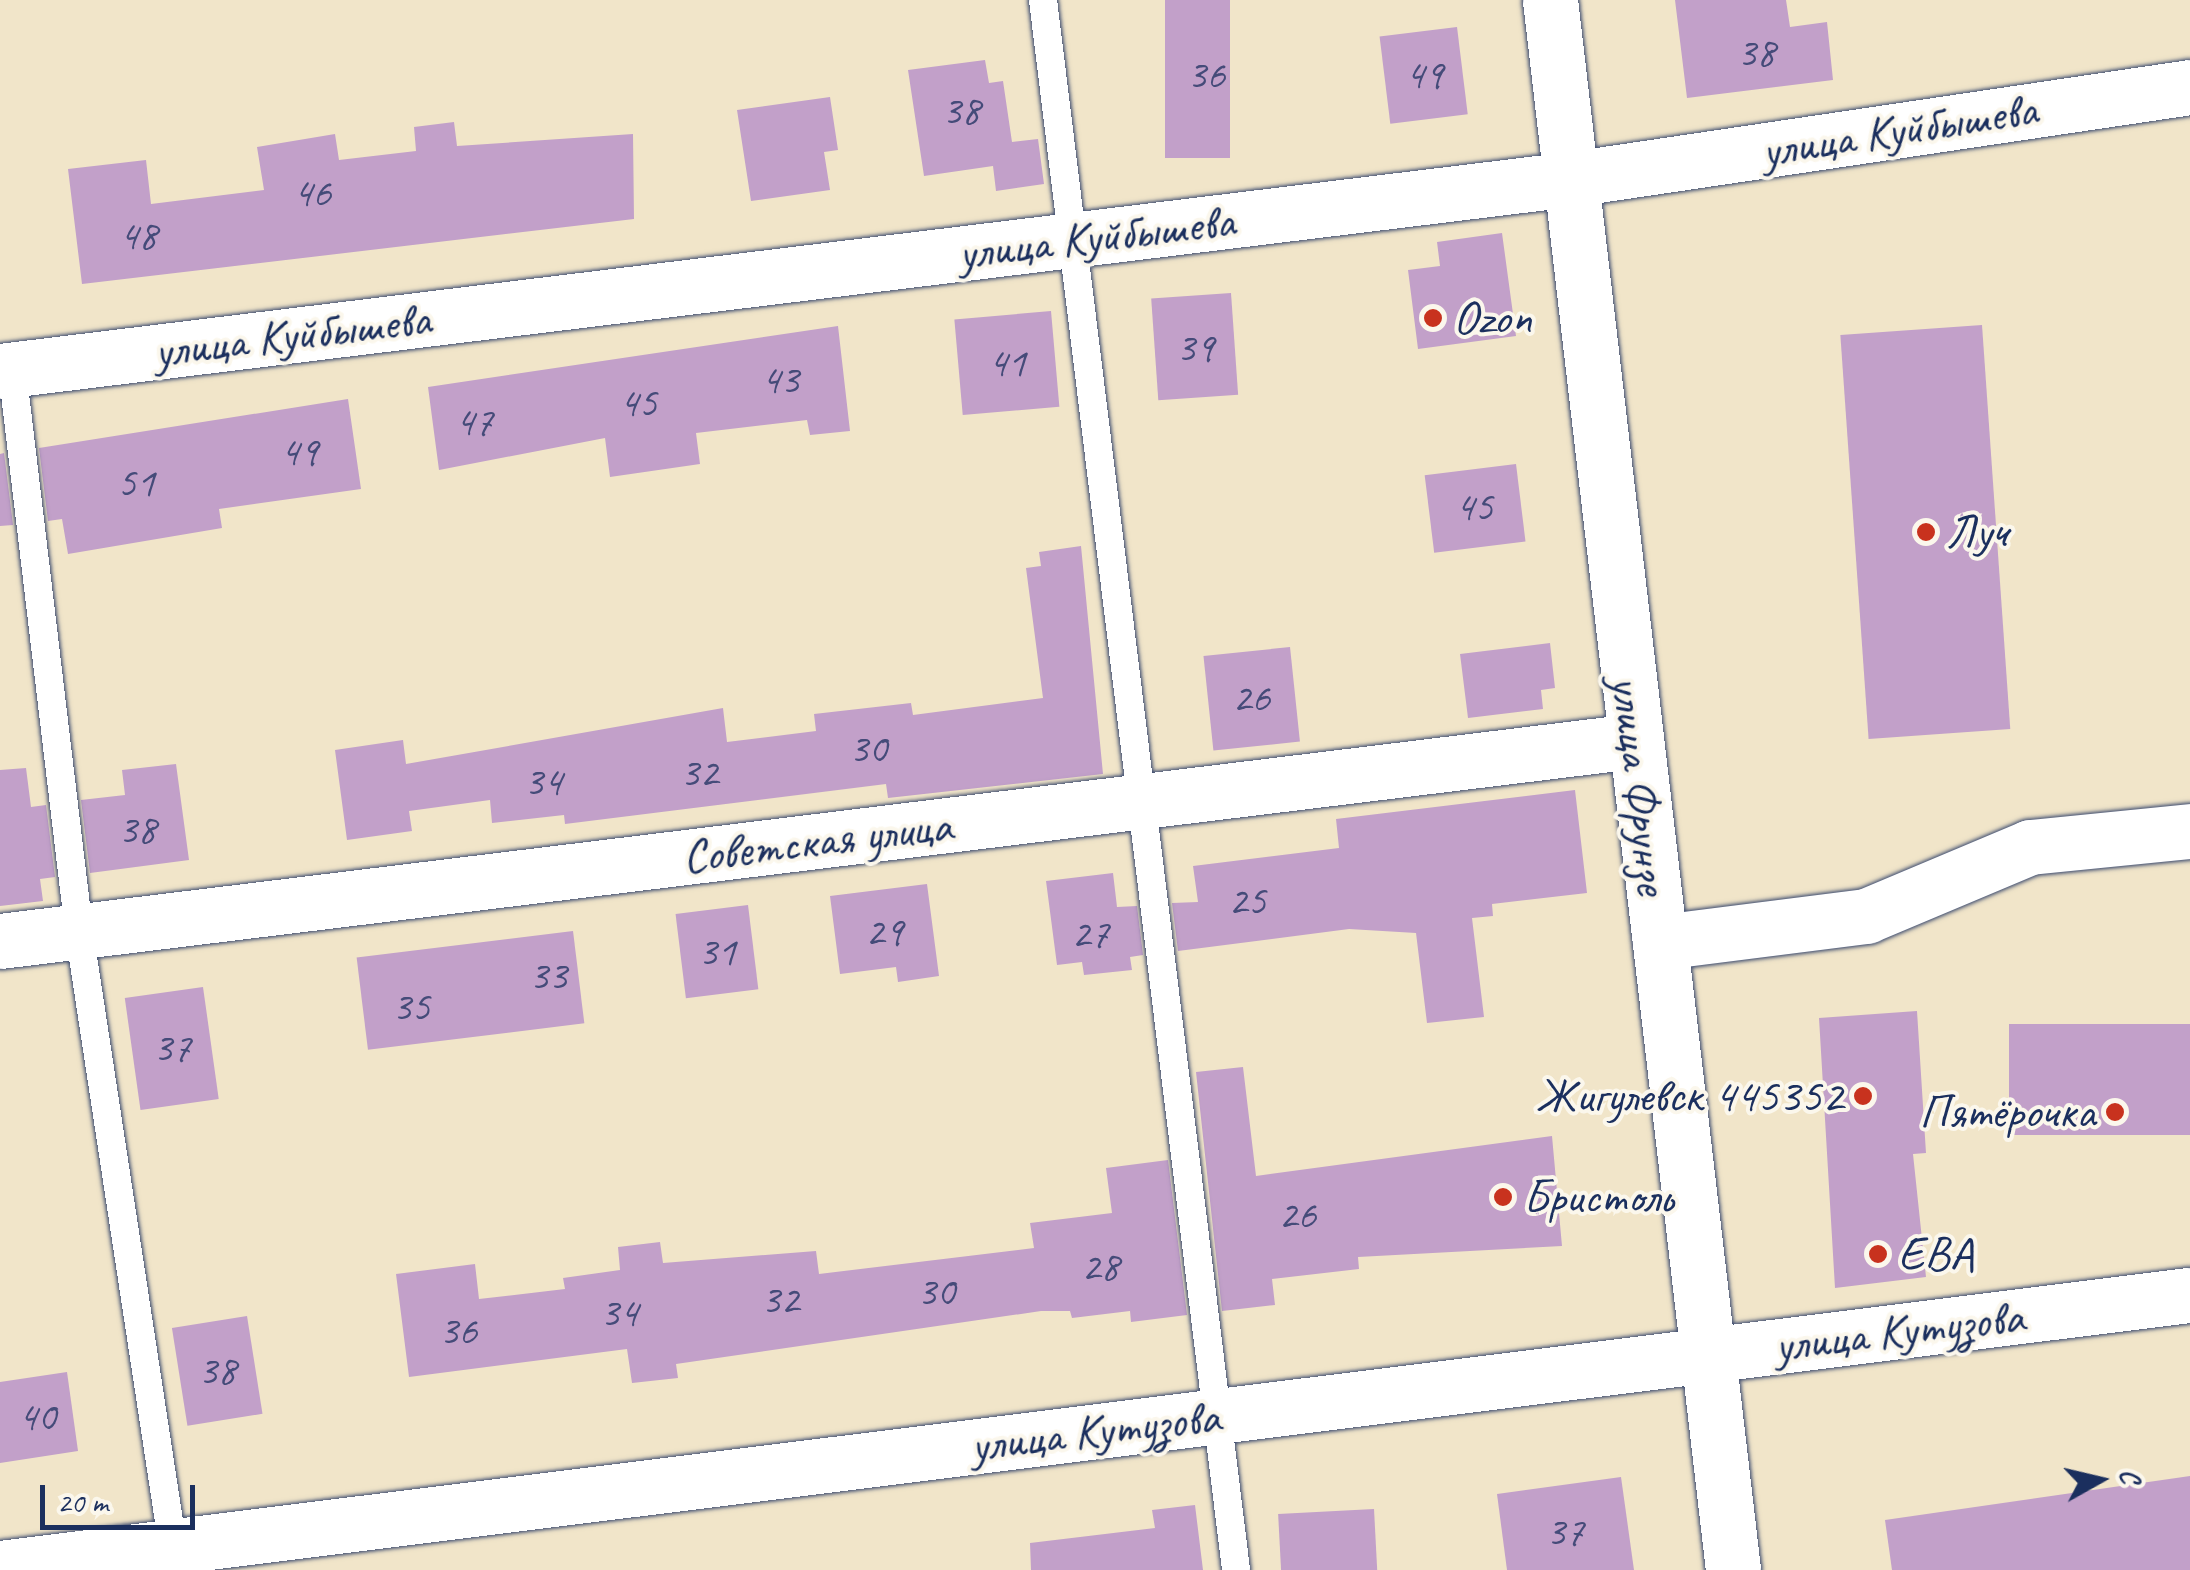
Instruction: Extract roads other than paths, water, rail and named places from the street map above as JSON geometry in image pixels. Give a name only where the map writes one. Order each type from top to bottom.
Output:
[{"type":"street","name":"улица Фрунзе","points":[[1550,0],[1660,942],[1702,1356],[1732,1570]]},
{"type":"street","name":"улица Куйбышева","points":[[6,370],[1571,179],[2190,86]]},
{"type":"street","name":"Советская улица","points":[[0,941],[1634,741]]},
{"type":"street","points":[[1660,942],[1866,916],[2030,848],[2190,830]]},
{"type":"street","name":"улица Кутузова","points":[[0,1568],[175,1558],[1216,1416],[2190,1296]]},
{"type":"lane","points":[[1043,0],[1236,1570]]},
{"type":"lane","points":[[6,370],[79,932],[175,1558]]},
{"type":"place","name":"Ozon","points":[[1433,318]]},
{"type":"place","name":"Луч","points":[[1926,532]]},
{"type":"place","name":"Жигулевск 445352","points":[[1863,1096]]},
{"type":"place","name":"Пятёрочка","points":[[2115,1112]]},
{"type":"place","name":"Бристоль","points":[[1503,1197]]},
{"type":"place","name":"ЕВА","points":[[1878,1254]]}]
